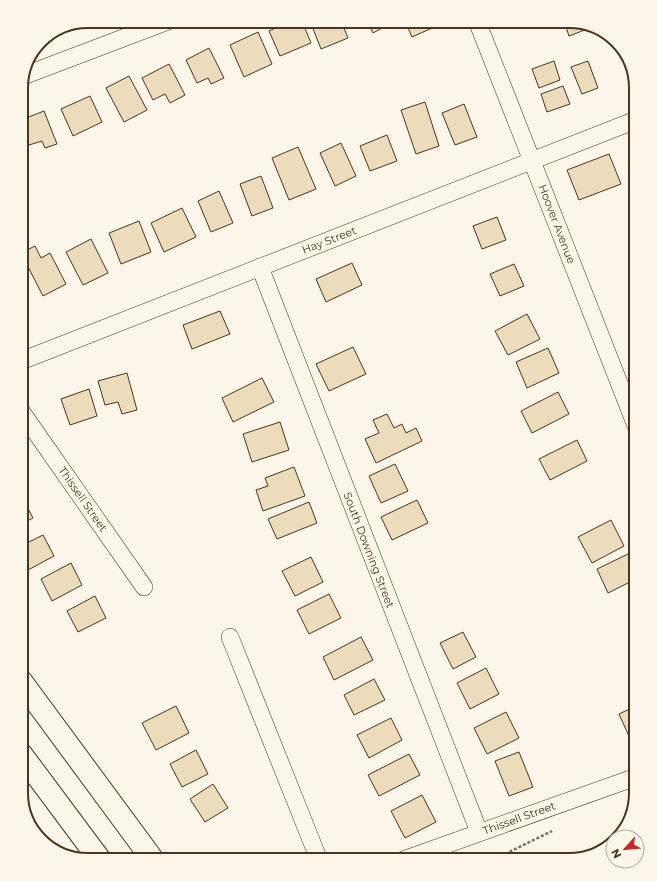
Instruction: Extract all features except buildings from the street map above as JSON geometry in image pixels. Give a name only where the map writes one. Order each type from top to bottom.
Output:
[{"type":"main road","points":[[28,690],[148,853]]},
{"type":"main road","points":[[28,763],[95,853]]},
{"type":"street","points":[[30,73],[150,28]]},
{"type":"street","name":"Hoover Avenue","points":[[481,28],[629,408]]},
{"type":"street","name":"Hay Street","points":[[28,358],[629,123]]},
{"type":"street","name":"South Downing Street","points":[[260,267],[479,832]]},
{"type":"street","name":"Thissell Street","points":[[28,421],[144,587]]},
{"type":"street","points":[[230,637],[317,853]]},
{"type":"street","name":"Thissell Street","points":[[422,853],[629,779]]},
{"type":"path","points":[[507,853],[552,831]]}]
